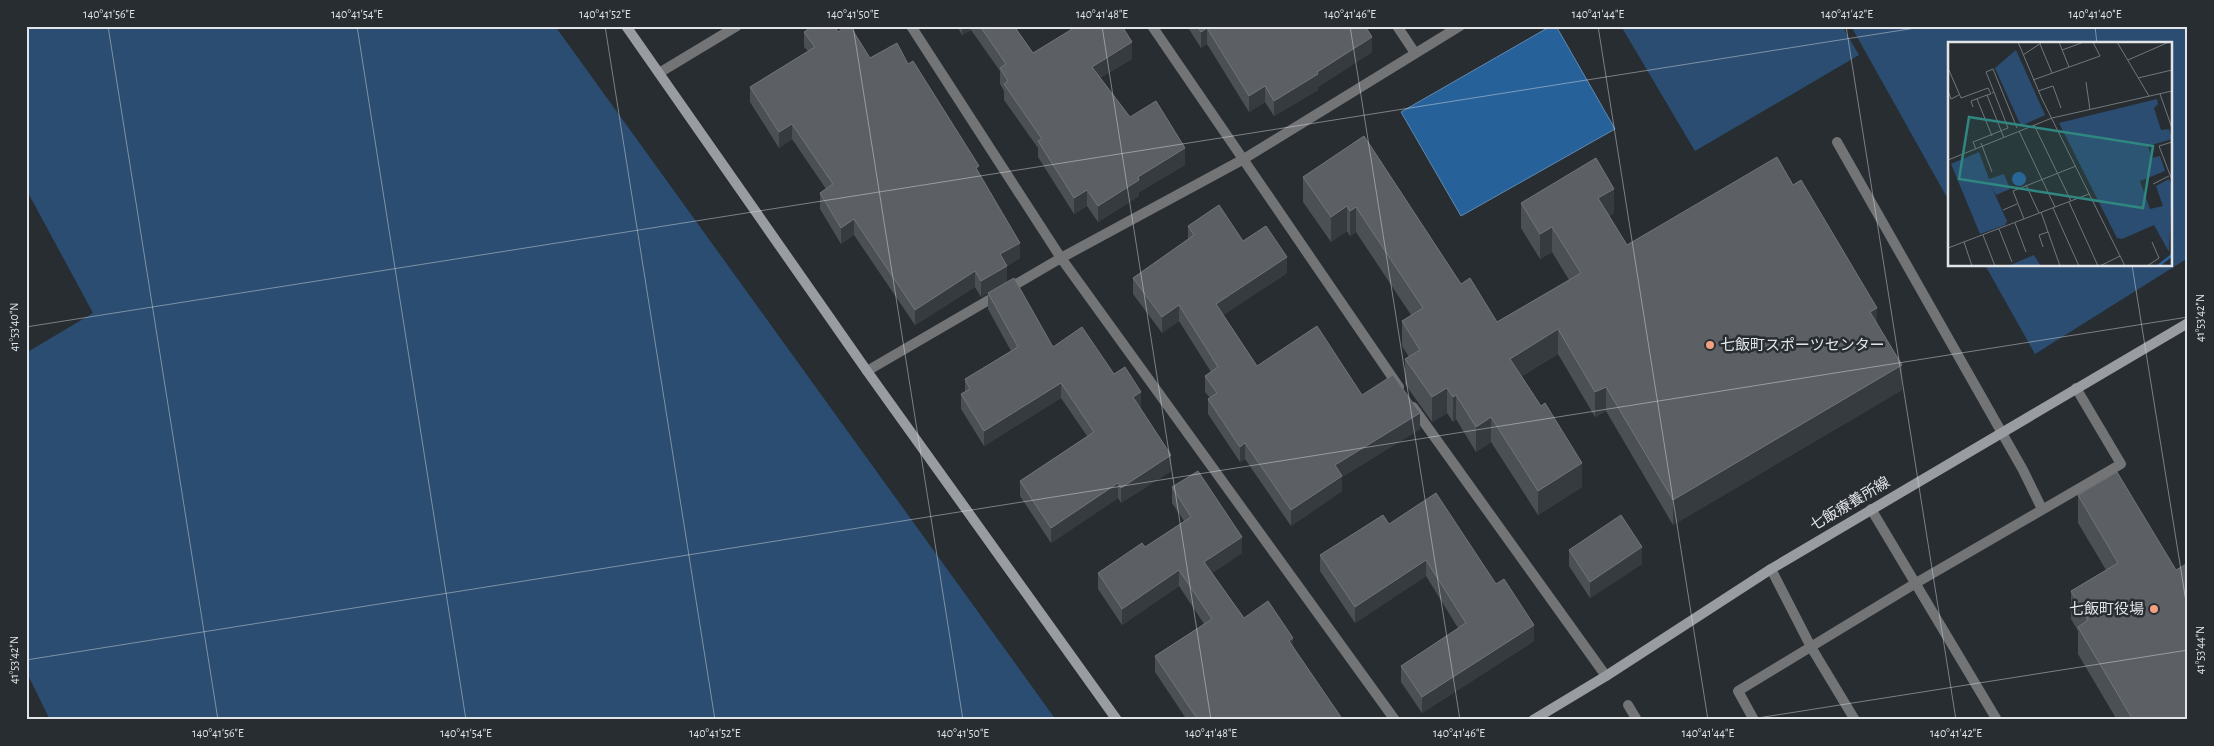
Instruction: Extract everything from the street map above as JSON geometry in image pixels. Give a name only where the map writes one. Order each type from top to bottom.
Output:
[{"type":"street","points":[[626,26],[867,371],[1117,720]]},
{"type":"street","points":[[659,73],[737,26]]},
{"type":"street","points":[[911,26],[1061,258],[1395,720]]},
{"type":"street","points":[[1152,26],[1407,399],[1606,676]]},
{"type":"street","points":[[1397,26],[1415,53]]},
{"type":"street","points":[[867,371],[1061,258],[1242,160],[1460,26]]},
{"type":"street","points":[[1837,142],[2023,470],[2042,509]]},
{"type":"street","name":"七飯療養所線","points":[[1533,720],[1606,676],[1770,569],[2188,323]]},
{"type":"street","points":[[1754,720],[1738,691],[1916,583],[2121,464],[2076,388]]},
{"type":"street","points":[[1871,509],[1997,720]]},
{"type":"street","points":[[1770,569],[1812,647],[1855,720]]},
{"type":"street","points":[[1628,705],[1637,720]]},
{"type":"shaded area","points":[[26,26],[555,26],[1056,720],[50,720],[26,671],[26,353],[93,313],[26,189]]},
{"type":"shaded area","points":[[1551,26],[1556,26],[1615,129],[1461,216],[1401,112]]},
{"type":"shaded area","points":[[1621,26],[1842,26],[1859,55],[1695,151]]},
{"type":"shaded area","points":[[1851,26],[2188,26],[2188,258],[2035,354],[1986,266],[2172,266],[2172,42],[1948,42],[1948,199]]},
{"type":"building","points":[[813,26],[835,26],[838,32],[846,26],[850,26],[870,58],[897,43],[908,64],[913,61],[979,166],[976,168],[1020,243],[1000,254],[1007,266],[981,281],[975,271],[915,310],[854,219],[841,228],[820,193],[833,184],[792,124],[779,132],[750,87],[815,47],[804,32]]},
{"type":"building","points":[[980,26],[1014,26],[1033,53],[1077,26],[1122,26],[1132,42],[1092,67],[1130,117],[1156,101],[1185,148],[1138,177],[1139,180],[1098,206],[1087,190],[1074,198],[1038,141],[1042,139],[1004,84],[1008,81],[1000,68],[1006,64]]},
{"type":"building","points":[[1197,26],[1365,26],[1372,37],[1274,101],[1265,86],[1249,96],[1207,28],[1201,32]]},
{"type":"building","points":[[1364,136],[1461,284],[1470,278],[1497,322],[1581,273],[1552,227],[1540,234],[1521,203],[1596,158],[1614,189],[1598,198],[1627,245],[1777,157],[1793,185],[1801,180],[1877,308],[1870,312],[1902,365],[1673,500],[1606,387],[1595,392],[1558,329],[1510,359],[1541,406],[1545,403],[1582,463],[1538,491],[1491,417],[1476,427],[1456,395],[1453,397],[1447,388],[1432,397],[1405,359],[1420,350],[1402,321],[1423,308],[1356,207],[1350,211],[1347,206],[1331,217],[1303,177]]},
{"type":"building","points":[[1219,205],[1243,241],[1266,226],[1287,257],[1216,304],[1257,366],[1317,326],[1362,395],[1393,375],[1420,413],[1335,465],[1342,476],[1291,510],[1245,443],[1240,447],[1208,399],[1217,393],[1205,376],[1218,367],[1179,305],[1162,317],[1133,278],[1194,235],[1188,226]]},
{"type":"building","points":[[1014,278],[1053,347],[1082,327],[1114,374],[1125,367],[1141,392],[1133,397],[1171,455],[1121,488],[1118,483],[1051,528],[1020,481],[1094,432],[1061,383],[984,431],[961,394],[970,389],[965,379],[1018,347],[988,293]]},
{"type":"building","points":[[1198,471],[1242,537],[1204,562],[1244,618],[1268,601],[1293,638],[1289,641],[1343,720],[1198,720],[1155,656],[1212,619],[1179,570],[1122,609],[1098,573],[1142,543],[1145,547],[1191,517],[1172,487]]},
{"type":"building","name":"七飯町役場","points":[[2117,472],[2176,570],[2188,563],[2188,720],[2133,720],[2078,627],[2088,620],[2071,591],[2118,563],[2078,495]]},
{"type":"building","points":[[1436,493],[1496,584],[1504,579],[1534,625],[1422,697],[1401,666],[1466,623],[1426,560],[1355,607],[1320,555],[1383,515],[1389,524]]},
{"type":"building","points":[[1621,515],[1642,547],[1590,582],[1569,550]]},
{"type":"place","name":"七飯町スポーツセンター","points":[[1710,345]]},
{"type":"place","name":"七飯町役場","points":[[2154,609]]}]
